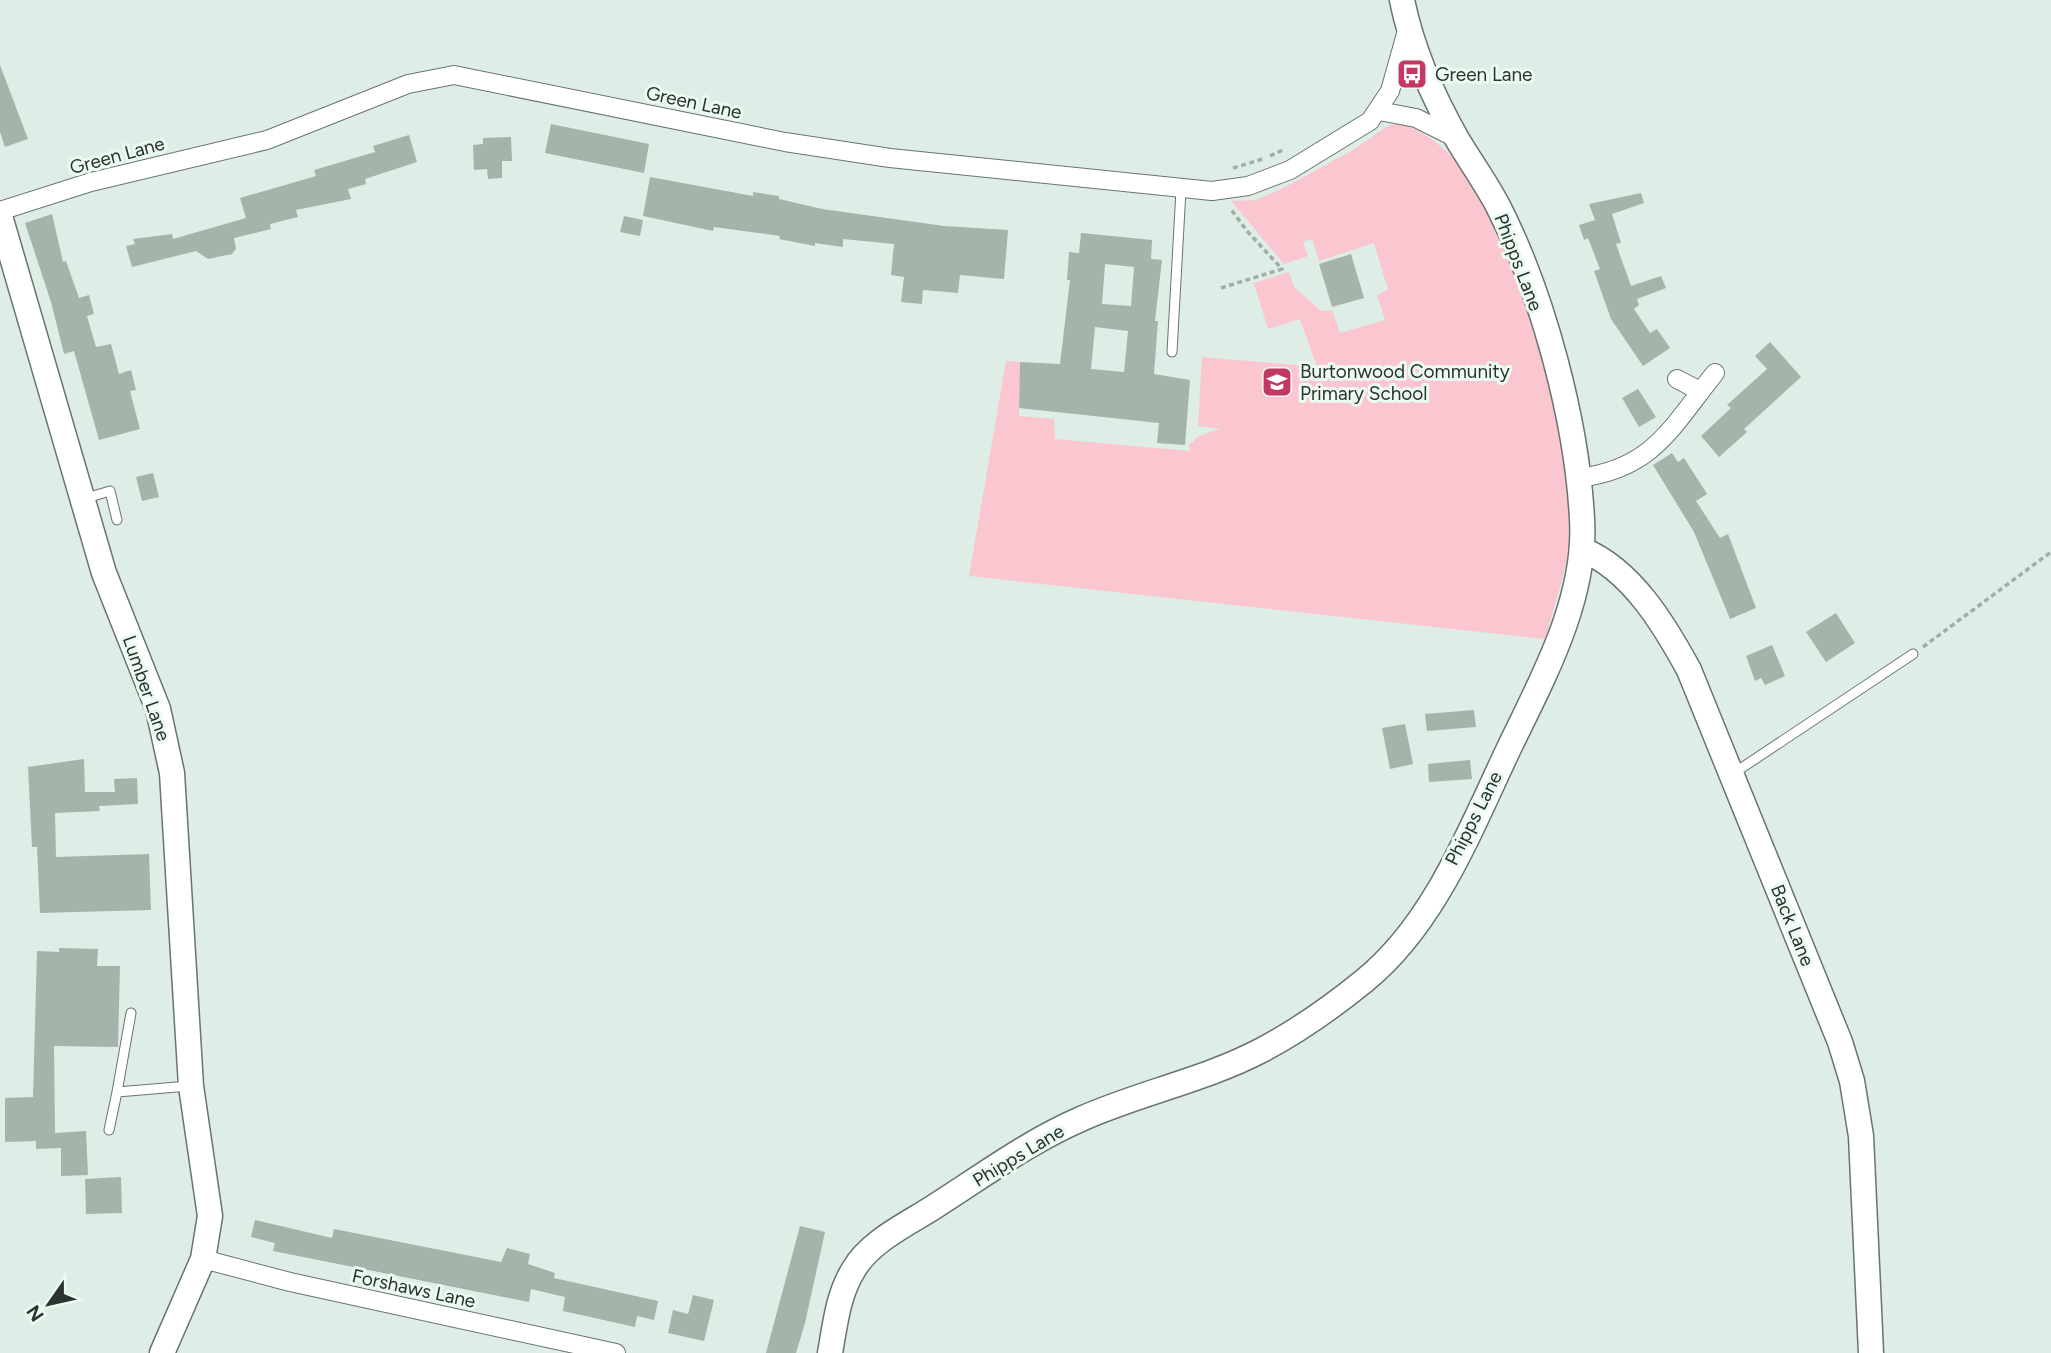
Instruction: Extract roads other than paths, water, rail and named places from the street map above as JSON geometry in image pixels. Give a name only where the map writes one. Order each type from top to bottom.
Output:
[{"type":"street","name":"Phipps Lane","points":[[830,1353],[841,1299],[854,1268],[884,1239],[1025,1148],[1080,1119],[1259,1052],[1319,1016],[1369,977],[1412,931],[1453,859],[1525,715],[1572,600],[1583,551],[1578,478],[1569,422],[1524,262],[1497,204],[1429,84],[1408,27],[1402,0]]},
{"type":"street","name":"Green Lane","points":[[0,214],[91,182],[267,140],[344,112],[408,84],[454,75],[798,144],[890,158],[1181,190],[1231,190],[1270,179],[1347,136],[1379,111],[1390,91],[1408,27]]},
{"type":"street","points":[[1379,111],[1416,118],[1458,139]]},
{"type":"street","name":"Lumber Lane","points":[[0,214],[104,573],[146,675],[166,739],[176,820],[191,1086],[209,1200],[209,1230],[203,1259],[162,1353]]},
{"type":"street","points":[[1578,478],[1618,470],[1659,444],[1716,373]]},
{"type":"street","points":[[1677,379],[1700,391]]},
{"type":"street","name":"Back Lane","points":[[1583,551],[1614,569],[1659,618],[1689,670],[1840,1042],[1852,1081],[1861,1136],[1871,1353]]},
{"type":"street","name":"Forshaws Lane","points":[[203,1259],[290,1282],[616,1353]]},
{"type":"lane","points":[[1172,352],[1181,190]]},
{"type":"lane","points":[[83,499],[110,491],[117,520]]},
{"type":"lane","points":[[1733,774],[1913,654]]},
{"type":"lane","points":[[109,1130],[131,1013]]},
{"type":"lane","points":[[117,1093],[191,1086]]},
{"type":"place","name":"Green Lane","points":[[1412,74]]},
{"type":"place","name":"Burtonwood Community Primary School","points":[[1277,382]]}]
